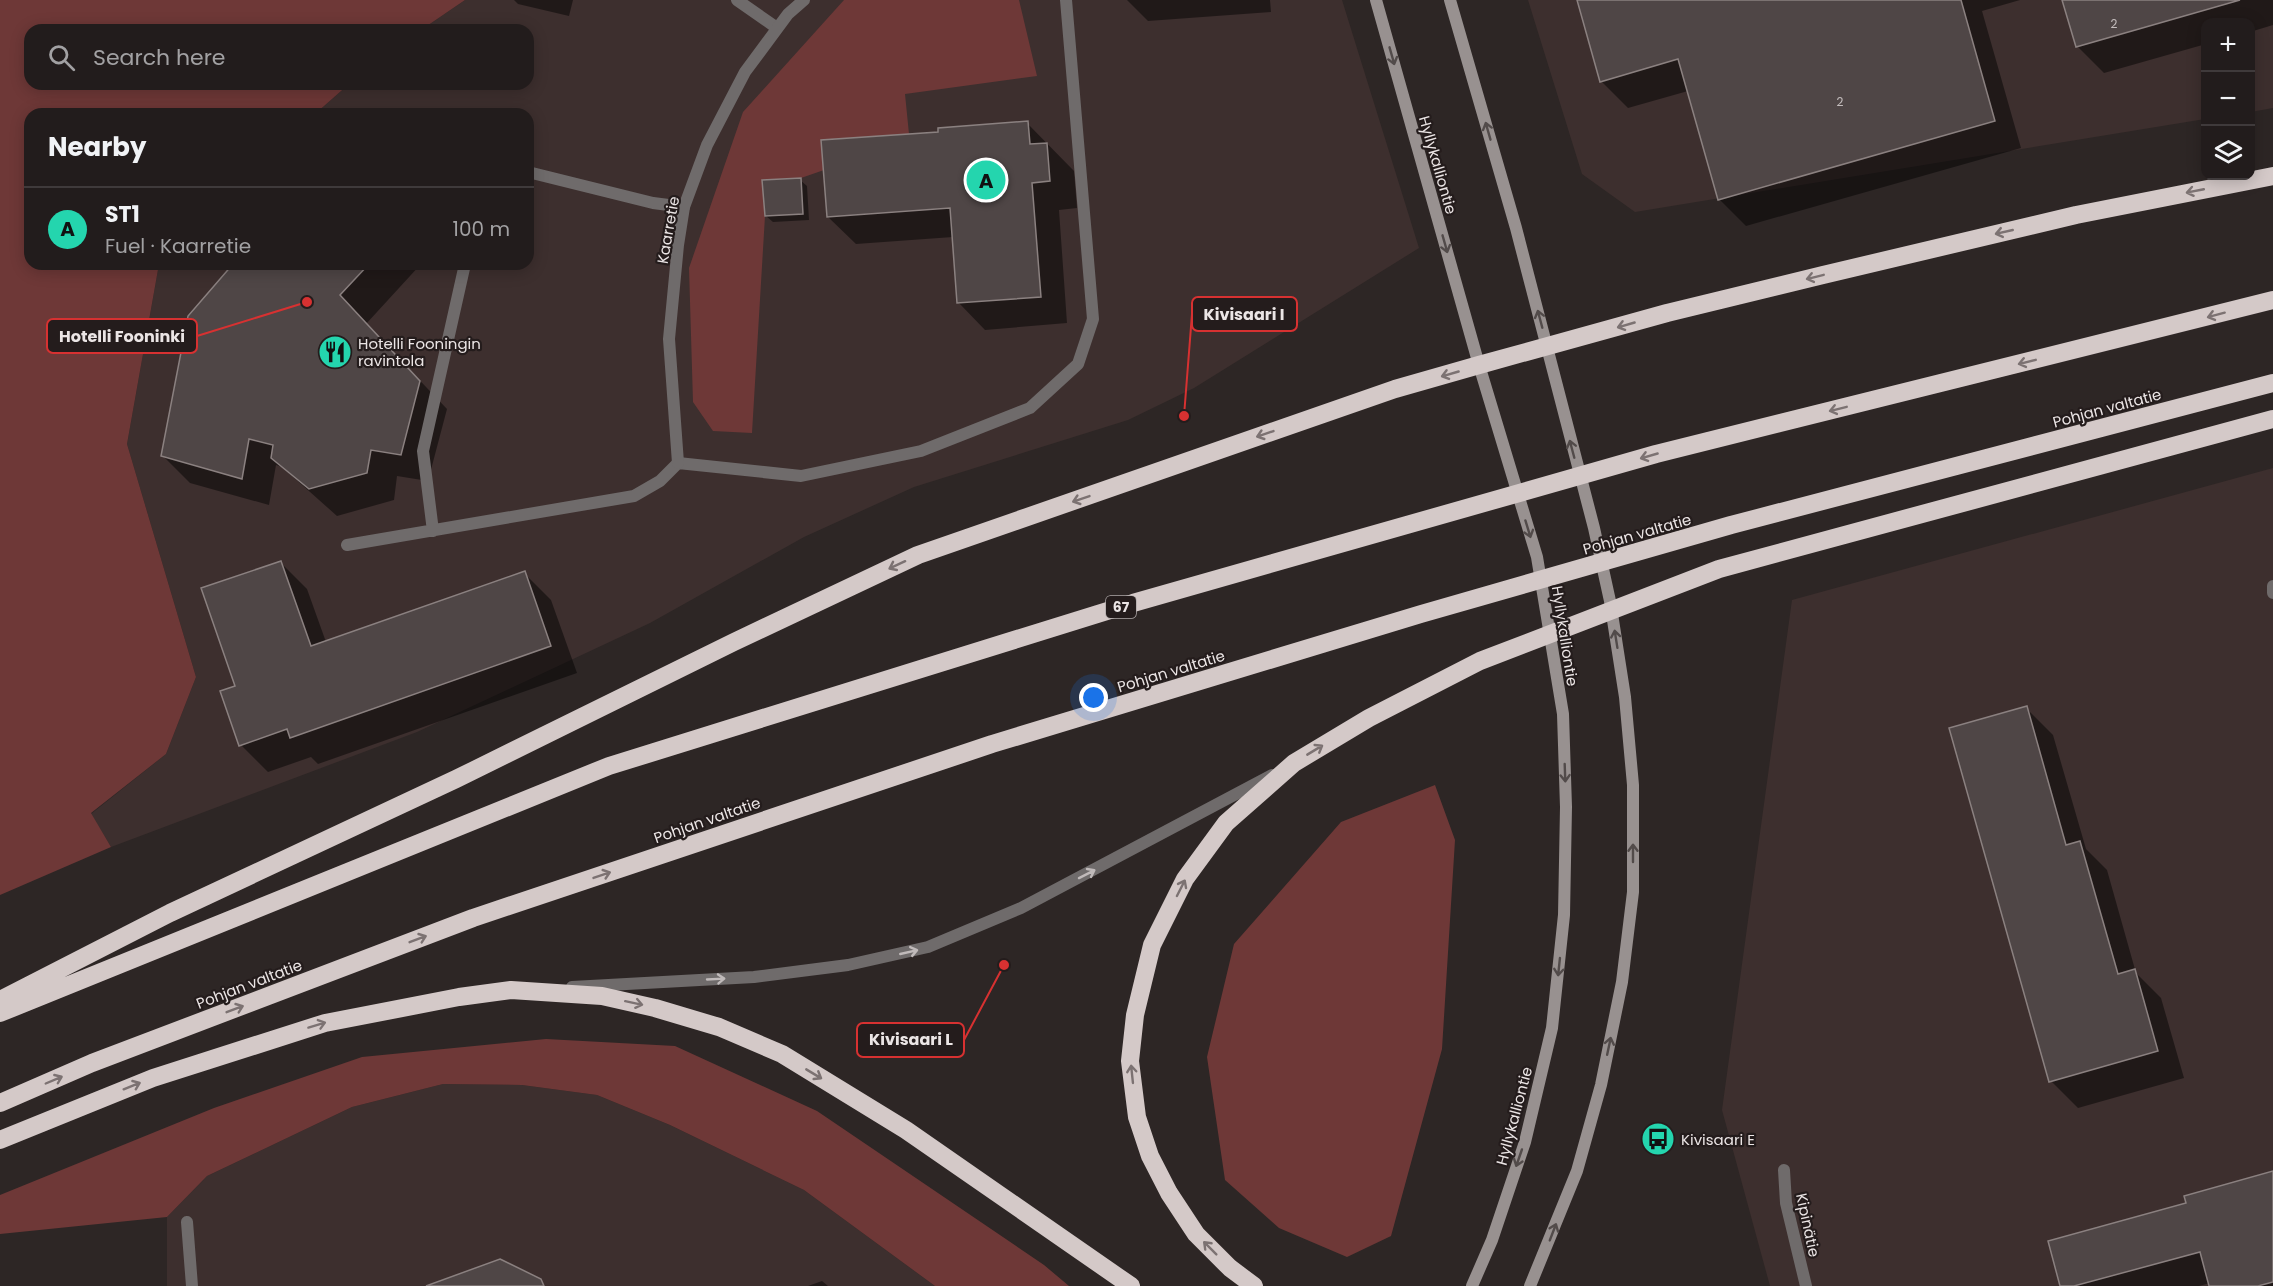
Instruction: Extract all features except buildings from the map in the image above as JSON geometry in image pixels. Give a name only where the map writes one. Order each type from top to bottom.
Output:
[{"type":"highway","points":[[0,1000],[170,913],[456,779],[734,642],[918,555],[1395,389],[1479,365],[1667,313],[2076,215],[2273,176]]},
{"type":"highway","name":"67","points":[[0,1013],[632,759],[1133,603],[1656,454],[2273,300]]},
{"type":"highway","name":"Pohjan valtatie","points":[[0,1102],[103,1059],[473,918],[992,744],[1409,618],[1731,525],[2273,383]]},
{"type":"highway","points":[[1254,1286],[1230,1268],[1196,1234],[1169,1193],[1150,1156],[1137,1117],[1130,1061],[1135,1015],[1152,945],[1185,879],[1226,823],[1294,763],[1369,718],[1480,660],[1719,569],[2273,419]]},
{"type":"highway","points":[[0,1140],[153,1078],[325,1023],[459,997],[511,990],[602,996],[655,1008],[719,1027],[782,1054],[906,1130],[1131,1286]]},
{"type":"main road","name":"Hyllykalliontie","points":[[1376,0],[1479,365],[1537,557],[1563,714],[1566,807],[1564,915],[1552,1028],[1525,1142],[1492,1240],[1472,1286]]},
{"type":"main road","points":[[1450,0],[1516,228],[1563,417],[1594,528],[1610,601],[1625,697],[1633,785],[1633,892],[1622,981],[1601,1085],[1577,1171],[1530,1286]]},
{"type":"street","points":[[736,0],[777,28]]},
{"type":"street","name":"Kaarretie","points":[[678,463],[669,339],[684,207],[707,145],[746,72],[788,14],[804,0]]},
{"type":"street","points":[[347,545],[634,496],[660,481],[678,463],[801,476],[921,451],[1030,408],[1078,364],[1093,319],[1066,0]]},
{"type":"street","points":[[534,173],[653,203],[684,207]]},
{"type":"street","points":[[433,531],[423,451],[464,270]]},
{"type":"street","points":[[2273,586],[2273,593]]},
{"type":"street","points":[[511,990],[754,977],[848,965],[928,947],[1021,908],[1294,763]]},
{"type":"street","name":"Kipinätie","points":[[1784,1170],[1786,1203],[1806,1286]]},
{"type":"street","points":[[187,1222],[192,1286]]},
{"type":"shaded area","points":[[0,0],[465,0],[430,24],[24,24],[24,90],[342,90],[322,108],[24,108],[24,270],[158,270],[127,444],[196,677],[166,754],[91,813],[111,847],[0,895]]},
{"type":"shaded area","points":[[465,0],[1342,0],[1419,248],[1194,388],[1128,420],[914,487],[804,537],[650,623],[417,732],[111,847],[91,814],[166,754],[196,677],[127,444],[158,270],[534,270],[534,108],[322,108],[342,90],[534,90],[534,24],[430,24]]},
{"type":"shaded area","points":[[844,0],[1019,0],[1037,76],[905,94],[909,134],[822,140],[824,170],[801,178],[762,180],[765,216],[752,433],[713,431],[693,402],[689,268],[743,112]]},
{"type":"shaded area","points":[[1528,0],[2273,0],[2273,108],[2255,111],[2255,18],[2201,18],[2201,120],[1635,212],[1582,174]]},
{"type":"shaded area","points":[[2273,468],[2273,1286],[1770,1286],[1722,1110],[1792,600]]},
{"type":"shaded area","points":[[1435,785],[1455,840],[1442,1049],[1391,1236],[1347,1257],[1279,1228],[1225,1180],[1207,1057],[1234,944],[1341,822]]},
{"type":"shaded area","points":[[546,1039],[675,1046],[817,1111],[1044,1265],[1069,1286],[935,1286],[804,1190],[670,1125],[597,1095],[522,1085],[443,1084],[352,1107],[207,1176],[167,1217],[0,1234],[0,1195],[214,1108],[362,1057]]},
{"type":"shaded area","points":[[443,1084],[522,1085],[597,1095],[670,1125],[804,1190],[935,1286],[167,1286],[167,1217],[207,1176],[352,1107]]},
{"type":"place","name":"ST1","points":[[986,180]]},
{"type":"place","name":"Hotelli Fooninki","points":[[307,302]]},
{"type":"place","name":"Hotelli Fooningin ravintola","points":[[335,352]]},
{"type":"place","name":"Kivisaari I","points":[[1184,416]]},
{"type":"place","name":"Kivisaari L","points":[[1004,965]]},
{"type":"place","name":"Kivisaari E","points":[[1658,1139]]}]
